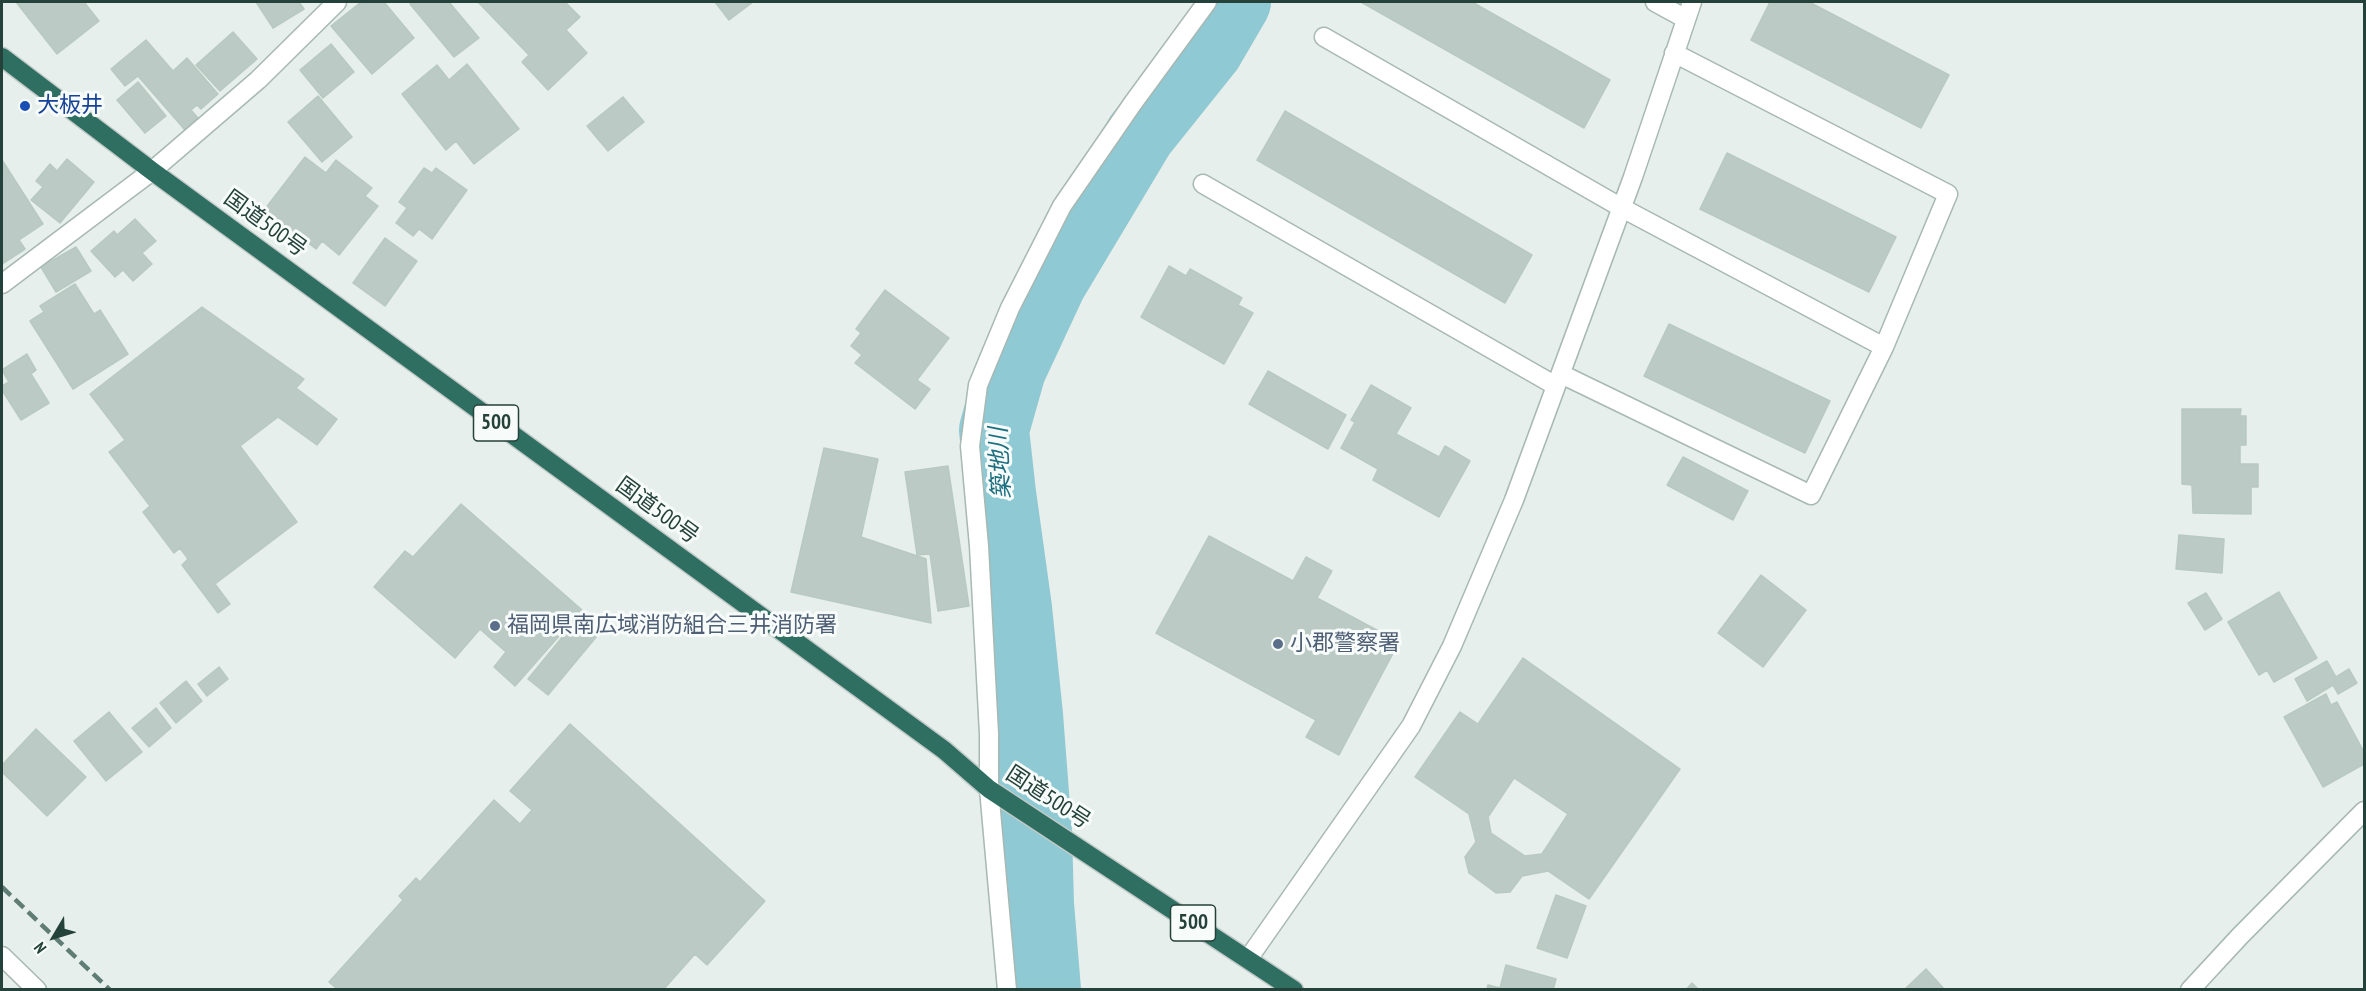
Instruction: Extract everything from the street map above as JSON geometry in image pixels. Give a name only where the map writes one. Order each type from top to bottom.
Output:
[{"type":"highway","name":"国道500号","points":[[2,57],[152,171],[944,750],[988,789],[1092,855],[1294,990]]},
{"type":"street","points":[[2,284],[152,171],[258,80],[337,2]]},
{"type":"street","points":[[1006,990],[988,789],[989,734],[979,546],[969,446],[978,385],[1010,308],[1062,206],[1207,2]]},
{"type":"street","points":[[1655,2],[1686,19]]},
{"type":"street","points":[[1248,959],[1412,726],[1456,636],[1514,500],[1622,207],[1692,2]]},
{"type":"street","points":[[1324,37],[1622,207],[1884,347]]},
{"type":"street","points":[[1203,184],[1558,380],[1811,495],[1884,347],[1948,194],[1674,53]]},
{"type":"street","points":[[2190,990],[2364,811]]},
{"type":"street","points":[[2,956],[37,990]]},
{"type":"building","points":[[16,2],[84,2],[99,21],[57,54]]},
{"type":"building","points":[[256,2],[299,2],[304,9],[273,28]]},
{"type":"building","points":[[361,2],[384,2],[414,38],[372,74],[331,26]]},
{"type":"building","points":[[449,2],[479,38],[454,57],[410,4]]},
{"type":"building","points":[[478,2],[565,2],[580,17],[566,30],[587,53],[548,90],[522,62],[529,55]]},
{"type":"building","points":[[715,2],[753,2],[729,20]]},
{"type":"building","points":[[1361,2],[1472,2],[1610,80],[1584,128]]},
{"type":"building","points":[[1770,2],[1809,2],[1949,75],[1921,128],[1751,40]]},
{"type":"building","points":[[233,32],[257,59],[220,91],[196,65]]},
{"type":"building","points":[[146,40],[173,71],[187,58],[218,94],[201,109],[197,105],[191,110],[198,118],[185,130],[138,76],[125,86],[111,69]]},
{"type":"building","points":[[331,44],[354,72],[323,98],[300,70]]},
{"type":"building","points":[[467,64],[519,129],[474,164],[456,141],[446,150],[402,94],[437,65],[449,80]]},
{"type":"building","points":[[138,82],[166,116],[145,133],[117,100]]},
{"type":"building","points":[[318,96],[352,137],[322,162],[288,122]]},
{"type":"building","points":[[623,97],[644,122],[608,151],[587,126]]},
{"type":"building","points":[[1285,111],[1532,255],[1505,303],[1257,160]]},
{"type":"building","points":[[1727,153],[1896,237],[1869,292],[1700,209]]},
{"type":"building","points":[[305,157],[326,173],[336,160],[372,188],[365,196],[378,206],[339,255],[322,241],[316,249],[265,209]]},
{"type":"building","points":[[67,159],[94,182],[60,223],[31,200],[43,187],[36,181],[50,164],[57,171]]},
{"type":"building","points":[[2,160],[43,224],[19,240],[25,249],[2,264]]},
{"type":"building","points":[[424,168],[432,173],[436,168],[467,190],[432,239],[419,229],[413,236],[396,223],[407,208],[399,202]]},
{"type":"building","points":[[135,219],[156,241],[142,253],[152,264],[133,281],[123,270],[115,277],[91,251],[114,231],[117,235]]},
{"type":"building","points":[[385,238],[417,261],[385,306],[353,283]]},
{"type":"building","points":[[76,247],[91,271],[56,292],[41,267]]},
{"type":"building","points":[[1169,266],[1186,276],[1190,269],[1242,298],[1238,305],[1253,313],[1224,364],[1141,317]]},
{"type":"building","points":[[75,284],[94,314],[100,310],[128,354],[73,389],[30,321],[44,312],[40,306]]},
{"type":"building","points":[[885,290],[949,338],[917,380],[930,389],[915,409],[855,363],[862,355],[851,346],[861,333],[856,329]]},
{"type":"building","points":[[202,307],[304,379],[296,388],[337,419],[317,445],[278,417],[240,446],[297,522],[215,584],[230,604],[218,613],[182,565],[188,559],[180,548],[174,553],[143,512],[150,506],[109,452],[125,440],[90,394]]},
{"type":"building","points":[[1669,324],[1830,401],[1805,453],[1644,376]]},
{"type":"building","points":[[27,354],[36,370],[31,374],[49,403],[21,420],[2,390],[2,386],[9,382],[2,370]]},
{"type":"building","points":[[1268,371],[1346,415],[1328,449],[1249,404]]},
{"type":"building","points":[[1371,385],[1411,408],[1396,434],[1439,457],[1445,446],[1470,461],[1439,517],[1373,480],[1378,469],[1341,448],[1355,422],[1351,420]]},
{"type":"building","points":[[2182,409],[2241,409],[2240,416],[2246,416],[2246,445],[2240,445],[2240,464],[2258,464],[2258,487],[2251,487],[2251,514],[2193,513],[2192,485],[2182,484]]},
{"type":"building","points":[[824,448],[878,459],[861,537],[926,559],[931,623],[791,592]]},
{"type":"building","points":[[1683,457],[1748,491],[1733,520],[1667,485]]},
{"type":"building","points":[[948,466],[969,606],[938,611],[930,554],[917,555],[905,472]]},
{"type":"building","points":[[461,504],[582,610],[515,686],[494,667],[506,652],[480,629],[455,658],[374,587],[405,551],[413,557]]},
{"type":"building","points":[[2179,535],[2224,539],[2222,573],[2176,569]]},
{"type":"building","points":[[1209,536],[1293,581],[1306,557],[1332,571],[1317,598],[1399,642],[1339,755],[1306,737],[1316,720],[1156,633]]},
{"type":"building","points":[[1761,575],[1806,610],[1763,667],[1718,633]]},
{"type":"building","points":[[2279,592],[2317,658],[2274,682],[2267,670],[2259,675],[2228,622]]},
{"type":"building","points":[[2206,593],[2222,619],[2205,630],[2188,603]]},
{"type":"building","points":[[582,613],[602,630],[548,695],[528,679]]},
{"type":"building","points":[[1523,658],[1680,769],[1589,899],[1548,871],[1522,876],[1510,892],[1496,893],[1469,873],[1465,857],[1476,842],[1469,814],[1415,777],[1460,712],[1478,724]],"holes":[[[1514,778],[1568,814],[1542,854],[1525,856],[1491,833],[1488,817]]]},
{"type":"building","points":[[2327,661],[2336,677],[2349,669],[2357,683],[2338,694],[2333,685],[2307,701],[2295,679]]},
{"type":"building","points":[[219,667],[228,679],[207,696],[198,684]]},
{"type":"building","points":[[186,681],[202,701],[176,723],[160,703]]},
{"type":"building","points":[[2326,694],[2331,705],[2337,702],[2364,752],[2364,764],[2323,787],[2284,717]]},
{"type":"building","points":[[156,708],[171,728],[149,747],[132,728]]},
{"type":"building","points":[[109,712],[142,752],[106,781],[74,741]]},
{"type":"building","points":[[570,724],[765,901],[707,965],[695,954],[663,990],[335,990],[336,988],[329,982],[403,900],[399,896],[416,878],[420,882],[494,800],[520,824],[532,810],[510,791]]},
{"type":"building","points":[[36,729],[86,777],[47,816],[2,772],[2,765]]},
{"type":"building","points":[[1556,895],[1586,906],[1567,958],[1537,948]]},
{"type":"building","points":[[1506,965],[1556,979],[1553,990],[1487,990],[1488,985],[1500,988]]},
{"type":"building","points":[[1926,969],[1945,990],[1904,990]]},
{"type":"building","points":[[1692,983],[1699,990],[1686,990]]},
{"type":"waterway","name":"築地川","points":[[1046,990],[1028,715],[994,430],[1011,370],[1052,282],[1140,135],[1208,50],[1236,2]]},
{"type":"railway","points":[[2,887],[110,990]]},
{"type":"place","name":"大板井","points":[[25,106]]},
{"type":"place","name":"福岡県南広域消防組合三井消防署","points":[[495,626]]},
{"type":"place","name":"小郡警察署","points":[[1278,644]]}]
